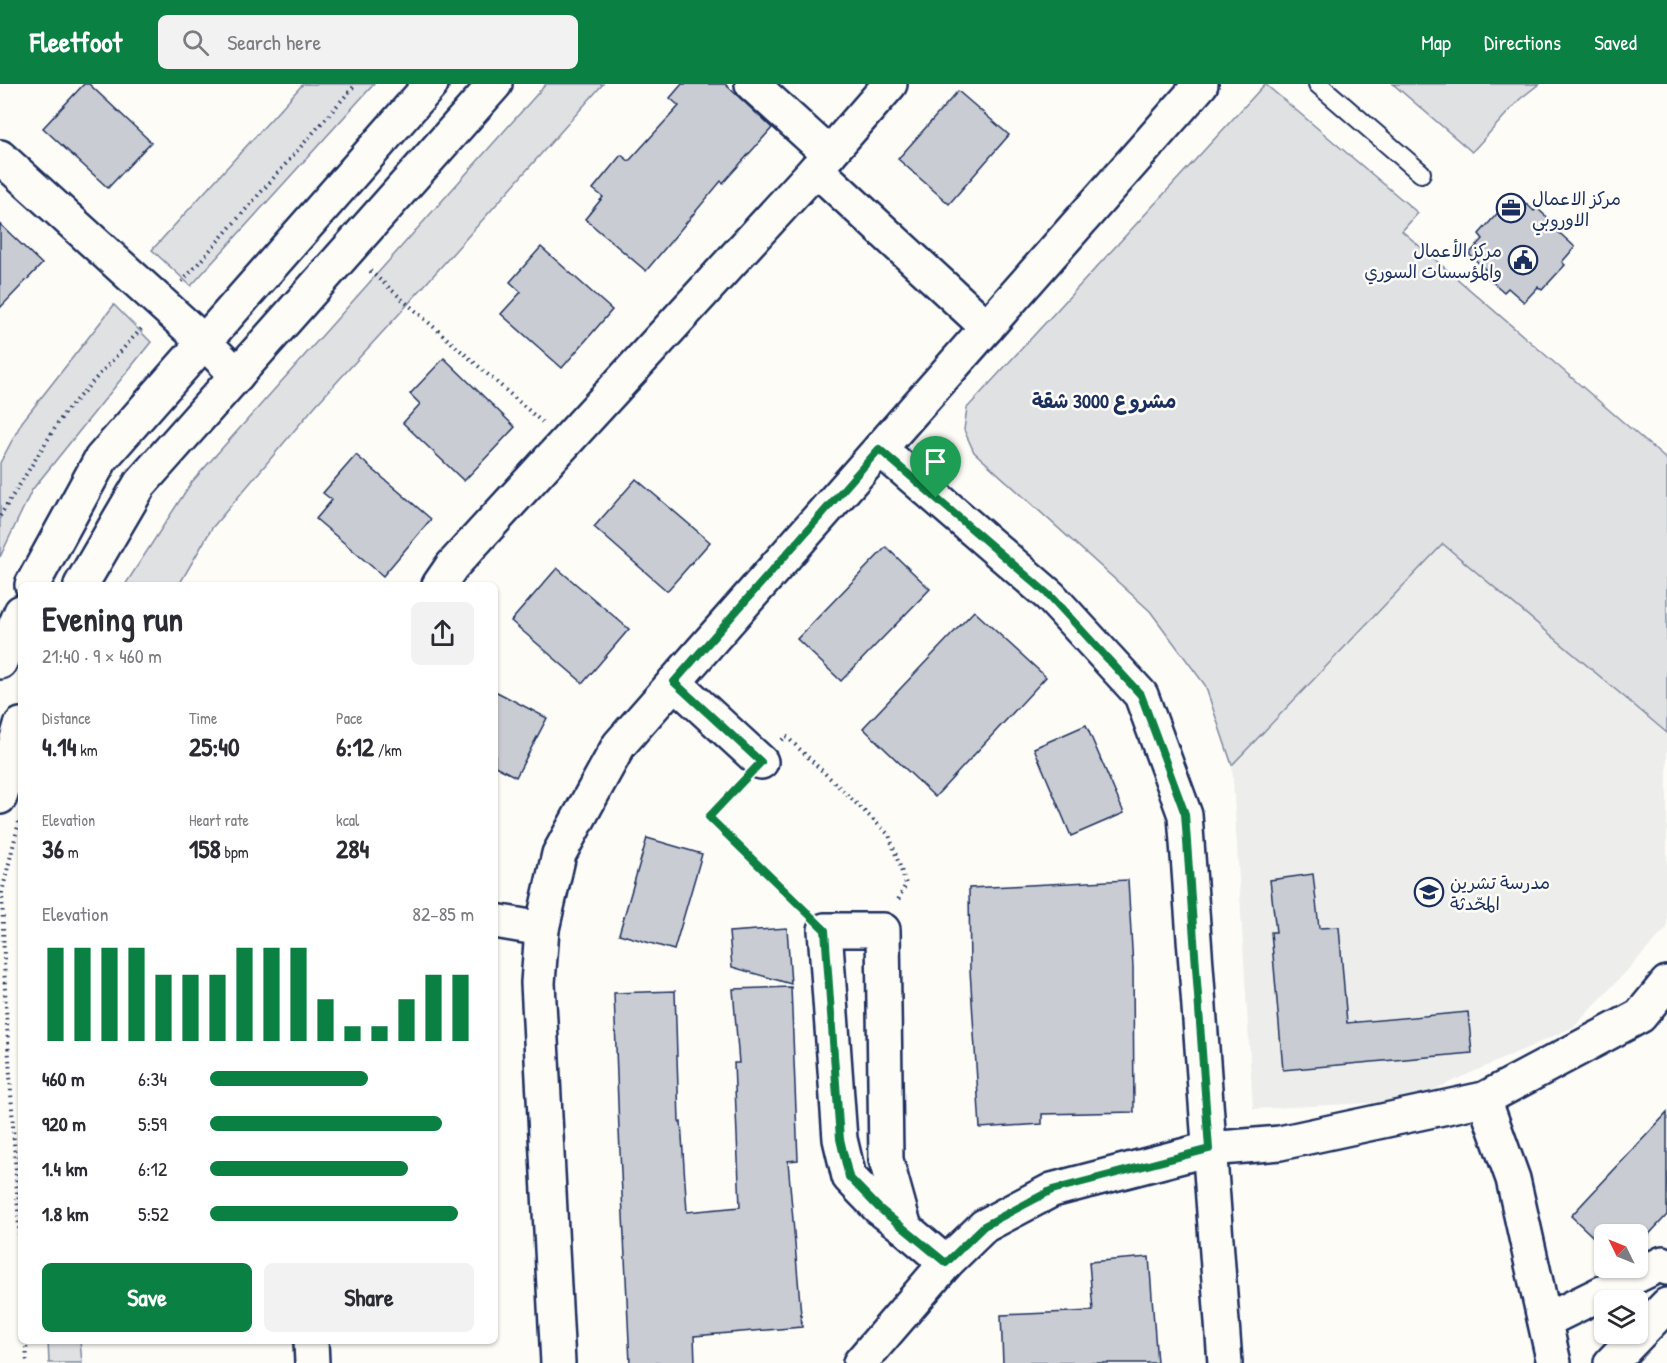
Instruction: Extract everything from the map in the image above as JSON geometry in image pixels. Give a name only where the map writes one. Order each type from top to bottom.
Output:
[{"type":"street","points":[[34,582],[101,459],[431,84]]},
{"type":"street","points":[[83,582],[140,484],[495,84]]},
{"type":"street","points":[[752,84],[822,161],[987,327]]},
{"type":"street","points":[[441,582],[452,566],[890,84]]},
{"type":"street","points":[[558,1363],[538,983],[542,929],[559,854],[619,745],[1201,84]]},
{"type":"street","points":[[0,157],[203,341],[237,375]]},
{"type":"street","points":[[879,449],[1050,596],[1141,695],[1185,814],[1225,1363]]},
{"type":"street","points":[[0,662],[18,619]]},
{"type":"street","points":[[674,682],[761,762]]},
{"type":"street","points":[[0,797],[18,735]]},
{"type":"street","points":[[498,922],[542,929]]},
{"type":"street","points":[[905,1228],[886,1160],[883,930],[825,930],[840,1139],[849,1177],[879,1208],[946,1263]]},
{"type":"street","points":[[860,1363],[946,1263],[984,1226],[1052,1190],[1209,1149],[1280,1143],[1484,1099],[1640,1017],[1667,983]]},
{"type":"street","points":[[1484,1099],[1513,1179],[1554,1363]]},
{"type":"street","points":[[1545,1321],[1663,1263],[1667,1268]]},
{"type":"street","points":[[1611,1363],[1667,1305]]},
{"type":"street","points":[[311,1344],[312,1363]]},
{"type":"lane","points":[[1318,84],[1421,173]]},
{"type":"path","points":[[365,266],[566,442]]},
{"type":"path","points":[[825,930],[709,817],[786,736],[890,836],[906,884],[883,930]]},
{"type":"path","points":[[18,825],[3,892],[5,991],[18,1210]]},
{"type":"path","points":[[26,1344],[27,1363]]},
{"type":"shaded area","points":[[303,84],[374,84],[191,286],[152,250]]},
{"type":"shaded area","points":[[546,84],[603,84],[315,406],[212,528],[181,582],[127,582],[191,483]]},
{"type":"shaded area","points":[[1265,84],[1418,213],[1402,231],[1667,460],[1667,733],[1443,544],[1232,765],[1205,685],[1150,611],[974,452],[964,430],[967,408]]},
{"type":"shaded area","points":[[1393,84],[1539,84],[1520,99],[1472,152]]},
{"type":"shaded area","points":[[114,305],[151,342],[32,490],[0,557],[0,463],[22,422]]},
{"type":"shaded area","points":[[1443,543],[1667,733],[1667,928],[1574,1027],[1408,1101],[1253,1109],[1232,765]]},
{"type":"shaded area","points":[[48,1344],[80,1344],[82,1363],[49,1363]]},
{"type":"building","points":[[84,84],[89,84],[151,142],[108,188],[43,128]]},
{"type":"building","points":[[682,84],[725,84],[772,128],[723,183],[721,181],[646,271],[585,219],[603,197],[593,189],[621,155],[629,161],[679,106],[670,98]]},
{"type":"building","points":[[958,91],[1009,135],[949,204],[898,159]]},
{"type":"building","points":[[1519,197],[1534,211],[1537,208],[1575,247],[1562,262],[1565,265],[1542,290],[1538,287],[1524,302],[1508,288],[1504,292],[1482,273],[1485,269],[1469,254],[1483,239],[1479,234],[1503,207],[1507,211]]},
{"type":"building","points":[[0,224],[42,264],[0,308]]},
{"type":"building","points":[[541,247],[612,310],[562,368],[501,314],[521,292],[510,282]]},
{"type":"building","points":[[444,358],[515,427],[464,481],[403,423],[420,404],[410,394]]},
{"type":"building","points":[[356,455],[431,519],[383,576],[316,519],[332,500],[323,493]]},
{"type":"building","points":[[636,479],[710,542],[667,591],[594,527]]},
{"type":"building","points":[[886,547],[930,589],[841,681],[797,639]]},
{"type":"building","points":[[557,568],[629,629],[583,683],[511,621]]},
{"type":"building","points":[[974,611],[1046,677],[935,797],[863,728]]},
{"type":"building","points":[[498,693],[547,718],[516,777],[498,768]]},
{"type":"building","points":[[1086,725],[1124,813],[1071,836],[1034,748]]},
{"type":"building","points":[[647,838],[702,854],[674,950],[619,934]]},
{"type":"building","points":[[1313,874],[1319,928],[1339,927],[1347,1023],[1468,1012],[1472,1053],[1283,1070],[1271,932],[1276,932],[1270,880]]},
{"type":"building","points":[[1128,880],[1133,967],[1134,1112],[1042,1114],[1042,1124],[980,1128],[970,970],[969,888]]},
{"type":"building","points":[[787,928],[791,984],[732,967],[729,932]]},
{"type":"building","points":[[791,987],[798,1160],[788,1161],[802,1327],[694,1336],[695,1363],[630,1363],[614,993],[675,991],[679,1122],[681,1122],[687,1212],[740,1207],[734,1063],[739,1063],[733,989]]},
{"type":"building","points":[[1667,1113],[1667,1215],[1648,1235],[1648,1224],[1594,1224],[1594,1238],[1571,1216]]},
{"type":"building","points":[[1149,1257],[1157,1363],[1003,1363],[1001,1315],[1093,1311],[1089,1262]]},
{"type":"place","name":"مركز الاعمال الاوروبي","points":[[1511,208]]},
{"type":"place","name":"مركز الأعمال والمؤسسات السوري","points":[[1523,260]]},
{"type":"place","name":"مدرسة تشرين المحّدثة","points":[[1429,892]]},
{"type":"district","name":"مشروع 3000 شقة","points":[[1104,400]]},
{"type":"route","points":[[879,449],[936,498],[1050,596],[1141,695],[1185,814],[1209,1149],[1052,1190],[984,1226],[946,1263],[879,1208],[849,1177],[840,1139],[825,930],[709,817],[761,762],[674,682],[879,449]]}]
